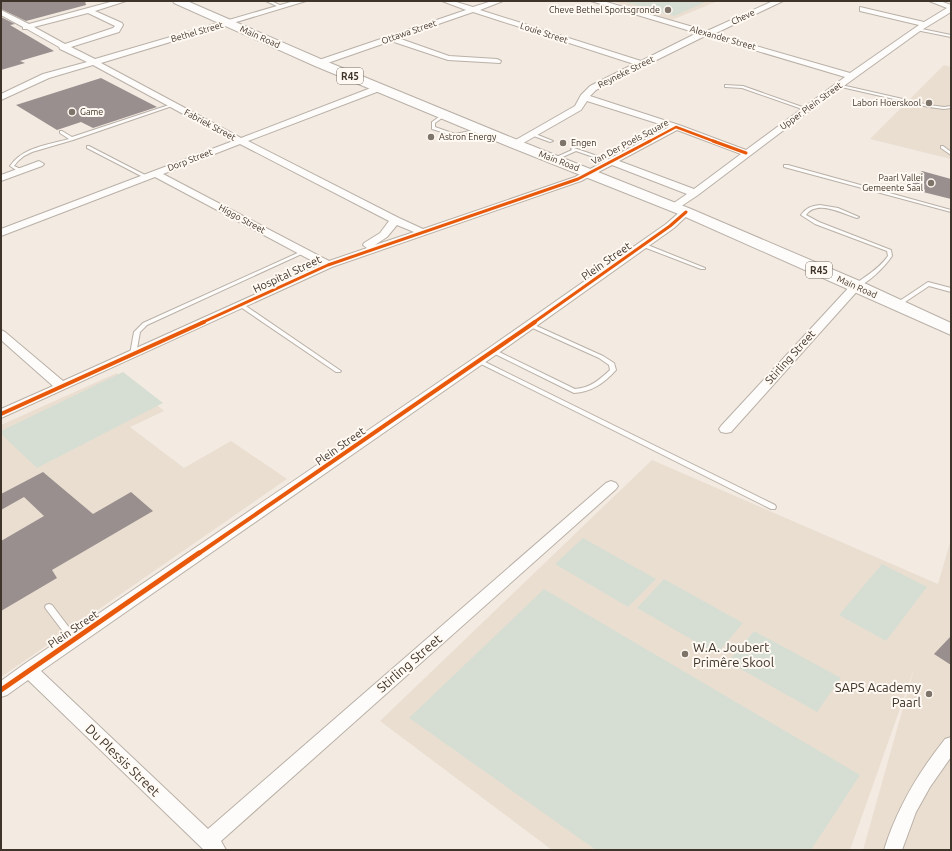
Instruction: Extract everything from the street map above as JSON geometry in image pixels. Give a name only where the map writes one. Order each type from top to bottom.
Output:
[{"type":"main road","name":"Main Road","points":[[183,3],[318,63],[554,160],[679,209],[856,286],[951,330]]},
{"type":"street","points":[[26,27],[122,1]]},
{"type":"street","name":"Louie Street","points":[[446,1],[641,64]]},
{"type":"street","name":"Ottawa Street","points":[[318,63],[500,1]]},
{"type":"street","name":"Alexander Street","points":[[595,1],[850,76]]},
{"type":"street","name":"Cheve","points":[[706,33],[779,1]]},
{"type":"street","points":[[933,1],[951,8]]},
{"type":"street","name":"Bethel Street","points":[[1,97],[46,76],[297,2]]},
{"type":"street","name":"Upper Plein Street","points":[[679,209],[696,192],[746,153],[850,76],[920,26],[951,8]]},
{"type":"street","points":[[863,9],[920,26]]},
{"type":"street","points":[[63,47],[116,30],[118,27],[119,25],[88,10]]},
{"type":"street","name":"Fabriek Street","points":[[1,12],[63,47],[240,141],[395,220],[422,232]]},
{"type":"street","name":"Reyneke Street","points":[[515,144],[578,108],[582,104],[584,97],[593,88],[706,33]]},
{"type":"street","points":[[390,38],[448,58],[497,61]]},
{"type":"street","name":"Dorp Street","points":[[1,233],[379,88]]},
{"type":"street","name":"Van Der Poels Square","points":[[584,97],[676,127],[746,153]]},
{"type":"street","name":"Van Der Poels Square","points":[[590,173],[676,127]]},
{"type":"street","name":"Van Der Poels Square","points":[[610,161],[696,192]]},
{"type":"street","points":[[1,178],[39,164]]},
{"type":"street","name":"Hospital Street","points":[[1,414],[328,264],[532,196],[590,173]]},
{"type":"street","name":"Higgo Street","points":[[151,175],[328,264]]},
{"type":"street","name":"Plein Street","points":[[1,690],[479,361],[670,226],[679,209]]},
{"type":"street","points":[[349,257],[386,234],[390,230],[395,220]]},
{"type":"street","name":"Stirling Street","points":[[726,429],[856,286]]},
{"type":"street","points":[[1,334],[61,386]]},
{"type":"street","name":"Stirling Street","points":[[212,845],[611,486]]},
{"type":"street","name":"Du Plessis Street","points":[[29,670],[212,845]]},
{"type":"street","points":[[892,850],[910,803],[930,770],[951,744]]},
{"type":"lane","points":[[268,1],[282,7]]},
{"type":"lane","points":[[920,26],[951,36]]},
{"type":"lane","points":[[838,85],[929,106],[944,108],[951,107]]},
{"type":"lane","points":[[726,86],[742,87],[806,109]]},
{"type":"lane","points":[[22,171],[12,166],[17,158],[34,150],[72,139],[173,105]]},
{"type":"lane","points":[[444,115],[433,123],[433,128],[455,135],[480,130]]},
{"type":"lane","points":[[61,132],[72,139]]},
{"type":"lane","points":[[532,134],[551,141]]},
{"type":"lane","points":[[88,147],[151,175]]},
{"type":"lane","points":[[942,147],[951,154]]},
{"type":"lane","points":[[554,160],[575,149],[610,161]]},
{"type":"lane","points":[[786,166],[951,211]]},
{"type":"lane","points":[[856,286],[875,274],[886,263],[890,256],[889,250],[818,223],[803,215],[808,209],[818,206],[831,208],[857,217]]},
{"type":"lane","points":[[643,245],[703,268]]},
{"type":"lane","points":[[133,354],[136,332],[145,324],[304,252]]},
{"type":"lane","points":[[897,305],[928,284],[951,290]]},
{"type":"lane","points":[[241,305],[338,371]]},
{"type":"lane","points":[[493,351],[574,391],[585,391],[593,388],[613,370],[612,364],[602,357],[530,325]]},
{"type":"lane","points":[[479,361],[773,507]]},
{"type":"lane","points":[[49,607],[74,640]]},
{"type":"shaded area","name":"Cheve Bethel Sportsgronde","points":[[611,1],[718,1],[672,20]]},
{"type":"shaded area","name":"Cheve Bethel Sportsgronde","points":[[622,1],[708,1],[674,16]]},
{"type":"shaded area","name":"Labori Hoerskool","points":[[944,65],[951,67],[951,159],[870,139]]},
{"type":"shaded area","points":[[123,372],[163,403],[37,468],[1,434],[1,431]]},
{"type":"shaded area","points":[[117,373],[164,411],[130,427],[184,468],[231,441],[287,479],[1,677],[1,425]]},
{"type":"shaded area","name":"W.A. Joubert Primêre Skool","points":[[652,460],[938,584],[951,539],[951,850],[863,850],[914,669],[850,850],[552,850],[380,721]]},
{"type":"shaded area","points":[[583,538],[656,579],[628,607],[555,564]]},
{"type":"shaded area","points":[[882,564],[927,587],[886,641],[839,615]]},
{"type":"shaded area","points":[[664,579],[743,623],[717,654],[637,608]]},
{"type":"shaded area","points":[[544,589],[860,775],[811,850],[596,850],[409,718]]},
{"type":"shaded area","points":[[754,631],[841,678],[817,712],[728,662]]},
{"type":"building","points":[[1,1],[85,1],[86,5],[26,21],[1,9]]},
{"type":"building","points":[[1,17],[15,24],[10,25],[54,51],[20,61],[25,63],[1,70]]},
{"type":"building","points":[[101,78],[157,107],[93,128],[81,122],[57,130],[16,105]]},
{"type":"building","name":"Paarl Vallei Gemeente Saal","points":[[922,171],[951,179],[951,199],[907,188]]},
{"type":"building","points":[[43,472],[93,514],[131,492],[153,511],[52,570],[57,578],[1,611],[1,541],[44,516],[24,497],[1,510],[1,494]]},
{"type":"building","points":[[951,636],[951,665],[934,654]]},
{"type":"cycle path","points":[[1,414],[328,265],[578,179],[676,127],[746,153]]},
{"type":"cycle path","points":[[1,690],[493,351],[670,226],[686,212]]},
{"type":"place","name":"Cheve Bethel Sportsgronde","points":[[668,10]]},
{"type":"place","name":"Labori Hoerskool","points":[[929,103]]},
{"type":"place","name":"Game","points":[[72,112]]},
{"type":"place","name":"Astron Energy","points":[[431,137]]},
{"type":"place","name":"Engen","points":[[563,143]]},
{"type":"place","name":"Paarl Vallei Gemeente Saal","points":[[931,183]]},
{"type":"place","name":"W.A. Joubert Primêre Skool","points":[[685,654]]},
{"type":"place","name":"SAPS Academy Paarl","points":[[929,694]]}]
